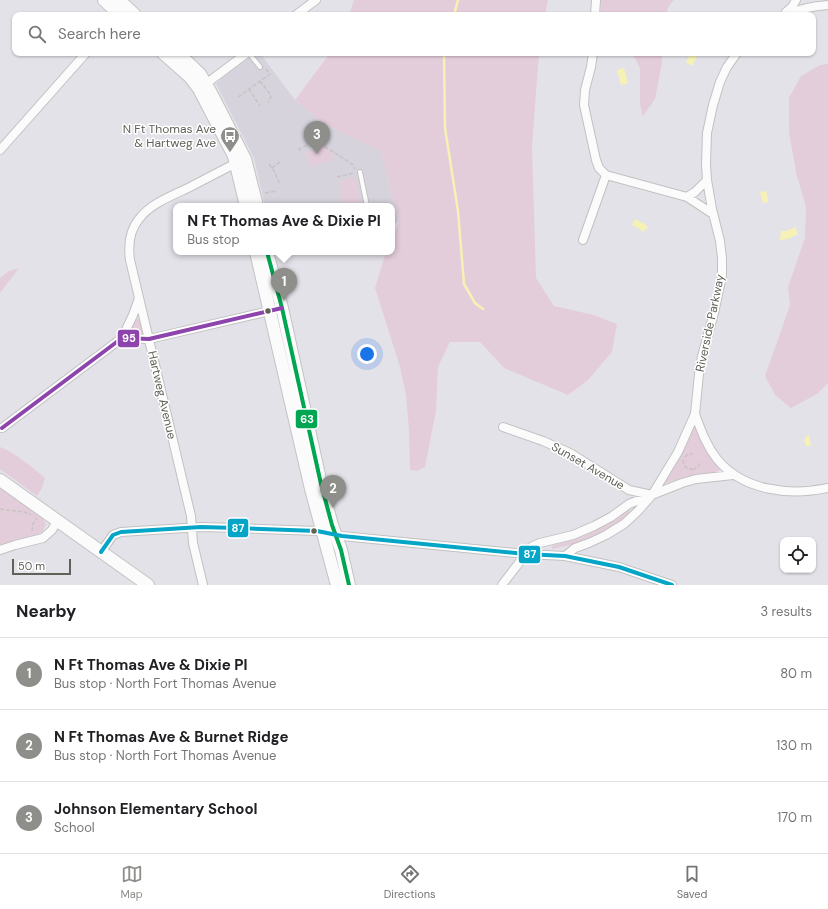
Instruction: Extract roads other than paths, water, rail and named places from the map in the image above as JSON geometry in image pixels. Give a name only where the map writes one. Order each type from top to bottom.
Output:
[{"type":"street","points":[[104,0],[122,7]]},
{"type":"street","points":[[300,12],[316,0]]},
{"type":"street","points":[[595,12],[596,0]]},
{"type":"street","points":[[787,12],[796,0]]},
{"type":"street","points":[[792,12],[812,6],[828,6]]},
{"type":"street","points":[[0,150],[83,56]]},
{"type":"street","points":[[166,56],[202,86]]},
{"type":"street","points":[[181,56],[200,74],[202,86],[240,161],[256,203]]},
{"type":"street","points":[[202,86],[244,56]]},
{"type":"street","points":[[593,56],[584,90],[584,105],[599,168],[606,175],[687,196],[713,214]]},
{"type":"street","name":"Riverside Parkway","points":[[565,556],[575,548],[606,535],[624,524],[638,511],[652,494],[678,452],[695,414],[702,356],[722,276],[720,241],[713,214],[707,180],[707,133],[720,82],[727,67],[735,56]]},
{"type":"street","points":[[240,161],[246,203]]},
{"type":"street","name":"Hartweg Avenue","points":[[203,585],[193,543],[190,512],[129,250],[130,237],[138,220],[147,210],[162,200],[240,161]]},
{"type":"street","points":[[583,240],[606,175]]},
{"type":"street","points":[[687,196],[695,192],[707,180]]},
{"type":"street","points":[[257,255],[276,309],[321,484],[341,550],[349,585]]},
{"type":"street","points":[[267,255],[276,309],[309,482],[337,585]]},
{"type":"street","points":[[2,428],[122,338],[133,315],[139,297]]},
{"type":"street","points":[[122,338],[149,339],[276,309]]},
{"type":"street","points":[[695,414],[701,431],[711,450],[717,459],[733,475],[770,489],[786,492],[828,488]]},
{"type":"street","name":"Sunset Avenue","points":[[503,427],[543,441],[570,453],[593,466],[629,490],[652,494]]},
{"type":"street","points":[[502,585],[531,547],[540,543],[573,535],[611,517],[629,504],[691,480],[733,475]]},
{"type":"street","points":[[0,480],[148,585]]},
{"type":"street","points":[[0,550],[43,538],[52,530],[57,521]]},
{"type":"street","points":[[101,552],[113,535],[121,532],[192,528],[317,531],[336,535],[525,554],[565,556],[619,567],[672,585]]},
{"type":"lane","points":[[251,56],[260,67]]},
{"type":"lane","points":[[360,172],[366,203]]},
{"type":"waterway","points":[[455,12],[458,0]]},
{"type":"waterway","points":[[444,56],[445,128],[458,211],[464,284],[475,303],[483,309]]},
{"type":"place","name":"N Ft Thomas Ave & Hartweg Ave","points":[[230,153]]},
{"type":"place","name":"Johnson Elementary School","points":[[317,154]]},
{"type":"place","name":"N Ft Thomas Ave & Dixie Pl","points":[[284,301]]},
{"type":"place","name":"N Ft Thomas Ave & Burnet Ridge","points":[[333,508]]}]
